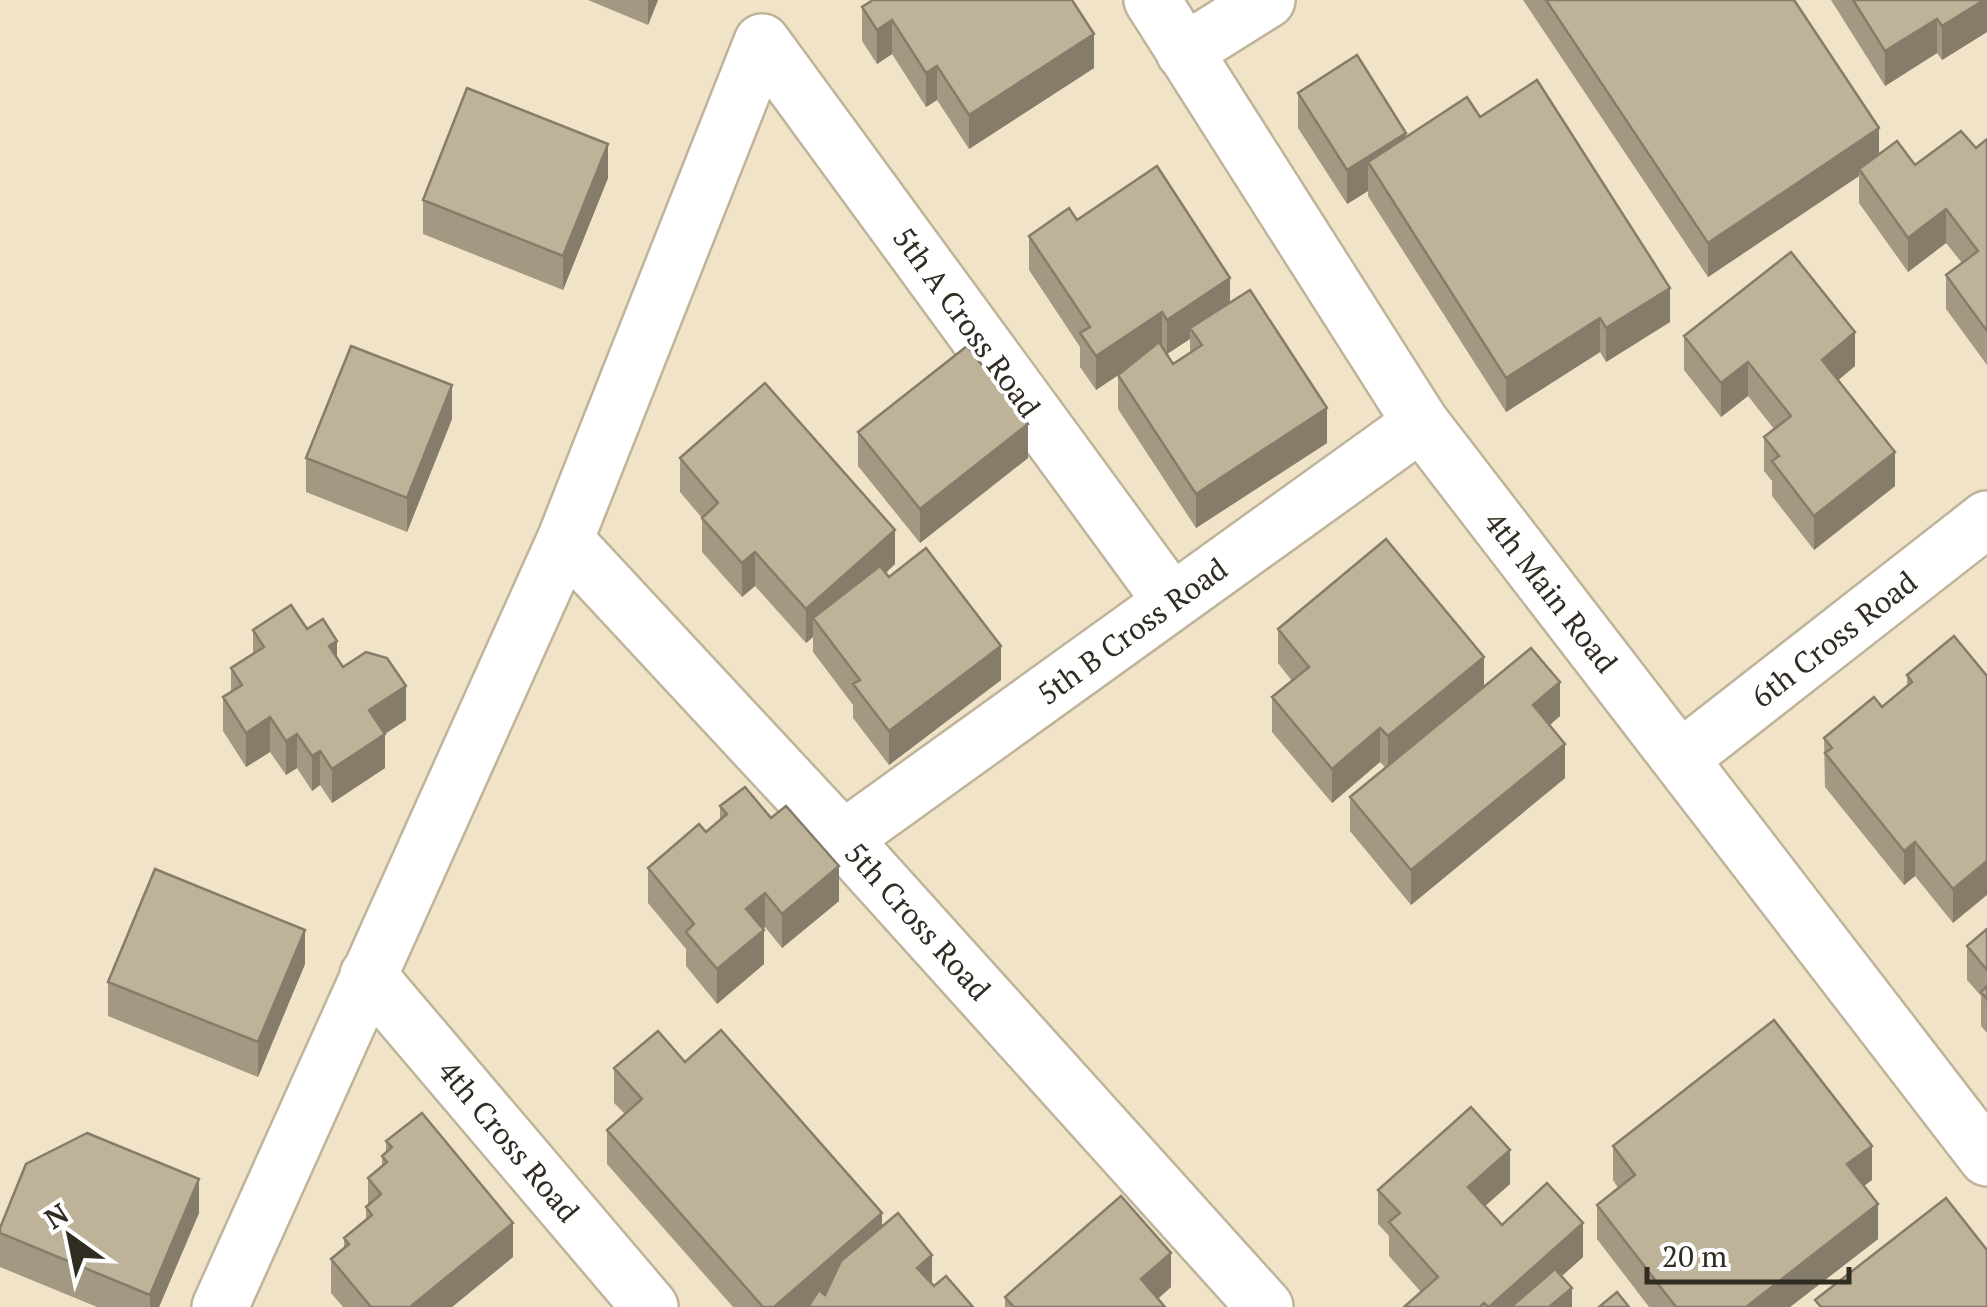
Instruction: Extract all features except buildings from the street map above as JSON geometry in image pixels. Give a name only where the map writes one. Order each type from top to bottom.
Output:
[{"type":"street","name":"4th Main Road","points":[[1152,0],[1421,423],[1987,1158]]},
{"type":"street","points":[[1184,52],[1267,0]]},
{"type":"street","name":"5th A Cross Road","points":[[565,540],[762,42],[1172,602]]},
{"type":"street","name":"5th B Cross Road","points":[[843,839],[1421,423]]},
{"type":"street","name":"6th Cross Road","points":[[1680,759],[1987,519]]},
{"type":"street","points":[[220,1307],[565,540]]},
{"type":"street","name":"5th Cross Road","points":[[565,540],[843,839],[1265,1307]]},
{"type":"street","name":"4th Cross Road","points":[[368,975],[650,1307]]}]
